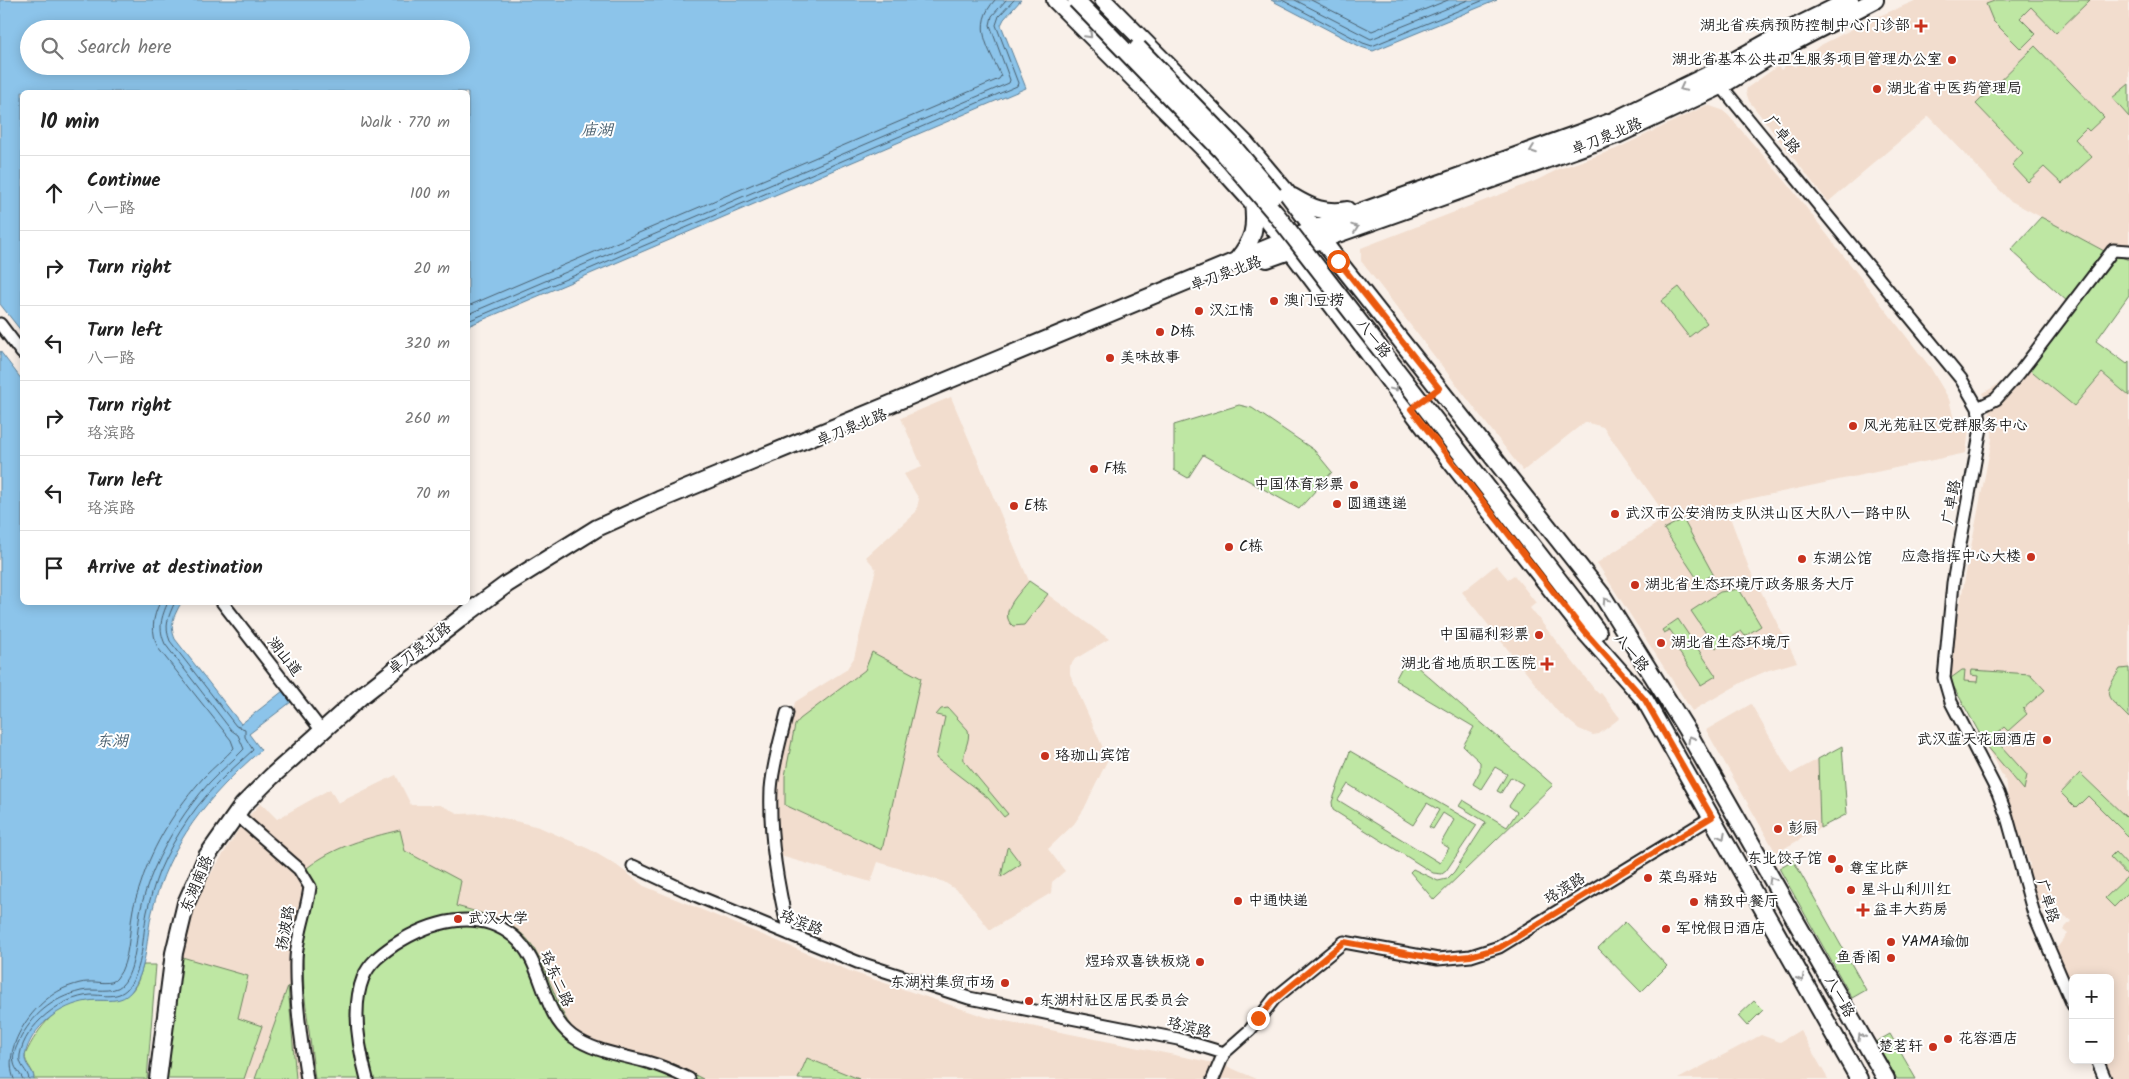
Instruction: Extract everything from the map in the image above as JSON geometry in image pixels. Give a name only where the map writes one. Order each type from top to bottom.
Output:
[{"type":"main road","name":"八一路","points":[[1055,0],[1248,196],[1289,246],[1411,409],[1584,631],[1645,700]]},
{"type":"main road","name":"八一路","points":[[1076,0],[1221,150],[1276,214],[1577,596],[1656,682]]},
{"type":"main road","name":"八一路","points":[[1090,0],[1223,136],[1261,178],[1577,596],[1645,700],[1859,1079]]},
{"type":"main road","name":"八一路","points":[[1103,0],[1267,168],[1317,235],[1602,595],[1686,729],[1886,1079]]},
{"type":"main road","name":"卓刀泉北路","points":[[1317,235],[1384,202],[1591,130],[1652,103],[1716,80],[1791,29],[1850,0]]},
{"type":"main road","name":"卓刀泉北路","points":[[574,544],[601,534],[658,507],[1317,235],[1592,145],[1875,0]]},
{"type":"main road","points":[[1287,193],[1305,205],[1326,212],[1344,211],[1384,202]]},
{"type":"main road","points":[[1236,260],[1253,237],[1254,223],[1248,196]]},
{"type":"main road","name":"卓刀泉北路","points":[[322,731],[360,697],[460,618],[507,584],[597,528],[659,500],[967,374],[1236,260],[1289,246]]},
{"type":"main road","points":[[1411,409],[1439,388]]},
{"type":"main road","name":"东湖南路","points":[[158,1079],[172,962],[180,924],[192,886],[203,864],[236,814],[253,794],[322,731]]},
{"type":"street","name":"广卓路","points":[[1716,80],[1961,379],[1978,408],[1980,437],[1953,583],[1944,678],[1951,702],[1998,793],[2007,817],[2034,914],[2069,996]]},
{"type":"street","points":[[1978,408],[1996,399],[2020,372],[2113,250],[2129,252]]},
{"type":"street","points":[[0,324],[20,350]]},
{"type":"street","name":"湖山道","points":[[224,605],[322,731]]},
{"type":"street","points":[[787,713],[775,764],[772,807],[776,869],[789,934]]},
{"type":"street","name":"扬波路","points":[[236,814],[299,869],[310,887],[302,917],[296,958],[302,1047],[307,1079]]},
{"type":"street","name":"珞滨路","points":[[633,866],[697,896],[857,962],[969,998],[1178,1039],[1224,1053],[1250,1030],[1274,1000],[1344,942],[1438,959],[1455,958],[1491,951],[1712,817]]},
{"type":"street","name":"珞东二路","points":[[367,1079],[361,1050],[358,1010],[359,992],[366,971],[381,954],[406,938],[443,923],[463,920],[494,925],[506,931],[521,943],[532,958],[556,1018],[572,1036],[598,1050],[661,1066],[689,1079]]},
{"type":"street","points":[[1213,1079],[1224,1053]]},
{"type":"street","points":[[2099,1064],[2105,1079]]},
{"type":"shaded area","points":[[1917,0],[2129,0],[2129,260],[2106,252],[2009,200],[1929,116],[1828,202],[1749,101],[1746,92],[1747,88],[1778,66],[1781,70],[1789,62],[1795,67],[1819,46],[1870,20]]},
{"type":"shaded area","points":[[1707,105],[1722,110],[1729,116],[1787,183],[1930,367],[1949,399],[1955,424],[1969,429],[1966,453],[1725,504],[1749,568],[1797,662],[1769,670],[1748,679],[1692,711],[1597,563],[1667,517],[1603,427],[1585,422],[1523,471],[1361,261],[1361,248],[1535,181],[1559,169],[1616,149]]},
{"type":"shaded area","points":[[2023,364],[2074,406],[2102,373],[2129,396],[2129,1079],[2113,1079],[2106,1064],[2114,1064],[2114,974],[2069,974],[2069,981],[2055,950],[2068,934],[2063,930],[2071,921],[2049,903],[2045,907],[2036,899],[2027,869],[2030,865],[2008,802],[2007,784],[1951,682],[1953,640],[1992,439],[1992,421],[1983,393],[2006,380]]},
{"type":"shaded area","name":"珞珈山宾馆","points":[[951,397],[1029,581],[1109,639],[1075,659],[1070,666],[1070,674],[1108,759],[1084,809],[1074,824],[1048,849],[1065,871],[1052,882],[1051,893],[990,930],[961,893],[944,882],[878,862],[871,882],[777,855],[778,776],[795,702],[846,670],[854,658],[876,569],[866,557],[916,512],[919,499],[904,474],[922,467],[901,418]]},
{"type":"shaded area","name":"湖北省地质职工医院","points":[[1496,565],[1508,579],[1514,575],[1536,603],[1530,608],[1595,690],[1599,694],[1601,693],[1620,718],[1599,734],[1593,735],[1579,729],[1557,711],[1462,592]]},
{"type":"shaded area","points":[[1751,704],[1791,774],[1818,759],[1820,828],[1776,853],[1706,730]]},
{"type":"shaded area","name":"武汉大学","points":[[396,775],[411,805],[440,805],[460,814],[483,813],[539,827],[589,849],[616,865],[644,886],[852,972],[986,1017],[1224,1065],[1257,1079],[166,1079],[182,957],[195,907],[210,875],[244,821],[261,803],[277,819],[330,789],[338,803]]},
{"type":"shaded area","points":[[1800,1030],[1828,1079],[1678,1079],[1761,1035],[1780,1042]]},
{"type":"green space","points":[[1997,0],[2090,0],[2056,33],[2031,7],[2020,18],[2036,34],[2021,49],[1993,21],[1986,4]]},
{"type":"green space","points":[[2035,46],[2104,117],[2089,131],[2086,128],[2075,139],[2092,157],[2062,184],[2044,167],[2028,182],[2012,165],[2023,153],[1976,104]]},
{"type":"green space","points":[[2129,84],[2129,117],[2112,98]]},
{"type":"green space","points":[[2041,217],[2106,252],[2069,303],[2011,250]]},
{"type":"green space","points":[[2114,254],[2129,260],[2129,295],[2096,341],[2127,364],[2129,362],[2129,396],[2102,373],[2074,406],[2028,368]]},
{"type":"green space","points":[[1679,287],[1707,323],[1689,337],[1661,301]]},
{"type":"green space","points":[[1239,405],[1252,408],[1314,450],[1332,472],[1299,509],[1203,455],[1188,478],[1174,470],[1174,425]]},
{"type":"green space","points":[[1683,519],[1713,574],[1700,583],[1664,529]]},
{"type":"green space","points":[[1029,581],[1048,594],[1024,625],[1013,626],[1007,615],[1009,609]]},
{"type":"green space","points":[[1739,589],[1761,626],[1745,636],[1741,631],[1716,648],[1691,611],[1720,592]]},
{"type":"green space","points":[[1678,619],[1716,676],[1701,685],[1675,646],[1679,643],[1670,630],[1664,633],[1662,630]]},
{"type":"green space","points":[[872,652],[921,678],[882,850],[785,805],[785,776],[795,725],[800,719],[865,670]]},
{"type":"green space","points":[[1407,658],[1553,785],[1434,900],[1410,872],[1413,869],[1438,881],[1447,879],[1454,872],[1486,822],[1459,806],[1463,800],[1507,827],[1517,812],[1509,806],[1523,784],[1511,777],[1501,793],[1497,791],[1507,774],[1495,767],[1481,789],[1473,784],[1480,771],[1480,762],[1463,746],[1474,727],[1395,680]]},
{"type":"green space","points":[[2129,668],[2129,718],[2111,700],[2108,691],[2120,669]]},
{"type":"green space","points":[[1965,670],[1964,681],[1977,682],[1978,676],[1971,675],[1972,670],[2030,674],[2045,690],[2023,709],[2027,714],[2008,731],[2004,727],[1993,737],[2027,775],[2024,790],[1986,745],[1951,682],[1951,678]]},
{"type":"green space","points":[[948,708],[968,730],[969,734],[964,761],[1008,814],[1004,817],[988,798],[936,758],[945,717],[936,715],[941,709]]},
{"type":"green space","points":[[1842,746],[1847,814],[1820,828],[1818,759]]},
{"type":"green space","points":[[1350,751],[1477,825],[1446,871],[1442,874],[1433,873],[1333,810],[1332,802]],"holes":[[[1348,784],[1413,825],[1427,803],[1439,810],[1429,827],[1433,829],[1443,813],[1454,820],[1441,843],[1449,848],[1440,863],[1338,800]]]},
{"type":"green space","points":[[2080,773],[2126,817],[2129,814],[2129,837],[2088,796],[2076,808],[2061,793]]},
{"type":"green space","points":[[400,830],[405,851],[461,881],[456,906],[492,917],[513,927],[531,944],[538,955],[562,1012],[575,1030],[583,1036],[603,1044],[670,1063],[703,1079],[315,1079],[304,991],[302,938],[314,891],[307,868],[340,848]]},
{"type":"green space","points":[[1007,848],[1021,864],[1001,877]]},
{"type":"green space","points":[[2115,852],[2129,867],[2129,892],[2114,907],[2105,898],[2128,876],[2110,857]]},
{"type":"green space","points":[[1793,860],[1866,990],[1852,998],[1779,868]]},
{"type":"green space","points":[[1625,922],[1667,966],[1641,992],[1598,948]]},
{"type":"green space","points":[[182,957],[248,976],[238,1018],[262,1026],[244,1079],[166,1079]]},
{"type":"green space","points":[[143,965],[156,965],[147,1079],[34,1079],[33,1072],[26,1062],[25,1055],[36,1035],[51,1017],[69,1005],[93,1000],[115,1000],[127,995],[136,986]]},
{"type":"green space","points":[[288,986],[296,1079],[255,1079]]},
{"type":"green space","points":[[1754,1001],[1763,1010],[1747,1026],[1738,1016]]},
{"type":"green space","points":[[1890,1034],[1916,1079],[1897,1079],[1876,1042]]},
{"type":"green space","points":[[807,1058],[859,1079],[798,1079]]},
{"type":"water","name":"庙湖","points":[[0,0],[1021,0],[1001,25],[1026,88],[470,325],[470,90],[20,90],[20,329],[0,304]]},
{"type":"water","points":[[1271,0],[1497,0],[1373,51],[1361,47]]},
{"type":"water","name":"东湖","points":[[0,351],[20,377],[20,605],[180,605],[172,624],[175,639],[241,724],[283,691],[291,702],[249,734],[261,750],[208,803],[180,843],[159,887],[152,912],[144,961],[133,989],[124,998],[78,1003],[57,1012],[40,1027],[28,1045],[25,1058],[34,1079],[0,1079]]},
{"type":"place","name":"湖北省疾病预防控制中心门诊部","points":[[1921,26]]},
{"type":"place","name":"湖北省基本公共卫生服务项目管理办公室","points":[[1952,60]]},
{"type":"place","name":"湖北省中医药管理局","points":[[1877,89]]},
{"type":"place","name":"澳门豆捞","points":[[1274,301]]},
{"type":"place","name":"汉江情","points":[[1199,311]]},
{"type":"place","name":"D栋","points":[[1160,332]]},
{"type":"place","name":"美味故事","points":[[1110,358]]},
{"type":"place","name":"风光苑社区党群服务中心","points":[[1853,426]]},
{"type":"place","name":"F栋","points":[[1094,469]]},
{"type":"place","name":"中国体育彩票","points":[[1354,485]]},
{"type":"place","name":"圆通速递","points":[[1337,504]]},
{"type":"place","name":"E栋","points":[[1014,506]]},
{"type":"place","name":"武汉市公安消防支队洪山区大队八一路中队","points":[[1615,514]]},
{"type":"place","name":"C栋","points":[[1229,547]]},
{"type":"place","name":"应急指挥中心大楼","points":[[2031,557]]},
{"type":"place","name":"东湖公馆","points":[[1802,559]]},
{"type":"place","name":"湖北省生态环境厅政务服务大厅","points":[[1635,585]]},
{"type":"place","name":"中国福利彩票","points":[[1539,635]]},
{"type":"place","name":"湖北省生态环境厅","points":[[1661,643]]},
{"type":"place","name":"湖北省地质职工医院","points":[[1547,664]]},
{"type":"place","name":"武汉蓝天花园酒店","points":[[2047,740]]},
{"type":"place","name":"珞珈山宾馆","points":[[1045,756]]},
{"type":"place","name":"彭厨","points":[[1778,829]]},
{"type":"place","name":"东北饺子馆","points":[[1832,859]]},
{"type":"place","name":"尊宝比萨","points":[[1839,869]]},
{"type":"place","name":"菜鸟驿站","points":[[1648,878]]},
{"type":"place","name":"星斗山利川红","points":[[1851,890]]},
{"type":"place","name":"中通快递","points":[[1238,901]]},
{"type":"place","name":"精致中餐厅","points":[[1694,902]]},
{"type":"place","name":"益丰大药房","points":[[1863,910]]},
{"type":"place","name":"武汉大学","points":[[458,919]]},
{"type":"place","name":"军悦假日酒店","points":[[1666,929]]},
{"type":"place","name":"YAMA瑜伽","points":[[1891,942]]},
{"type":"place","name":"鱼香阁","points":[[1891,958]]},
{"type":"place","name":"煜玲双喜铁板烧","points":[[1200,962]]},
{"type":"place","name":"东湖村集贸市场","points":[[1005,983]]},
{"type":"place","name":"东湖村社区居民委员会","points":[[1029,1001]]},
{"type":"place","name":"花容酒店","points":[[1948,1039]]},
{"type":"place","name":"楚茗轩","points":[[1933,1047]]},
{"type":"route","points":[[1258,1018],[1274,1000],[1344,942],[1447,960],[1491,951],[1499,948],[1712,817],[1645,700],[1596,646],[1411,409],[1439,388],[1338,261]]}]
